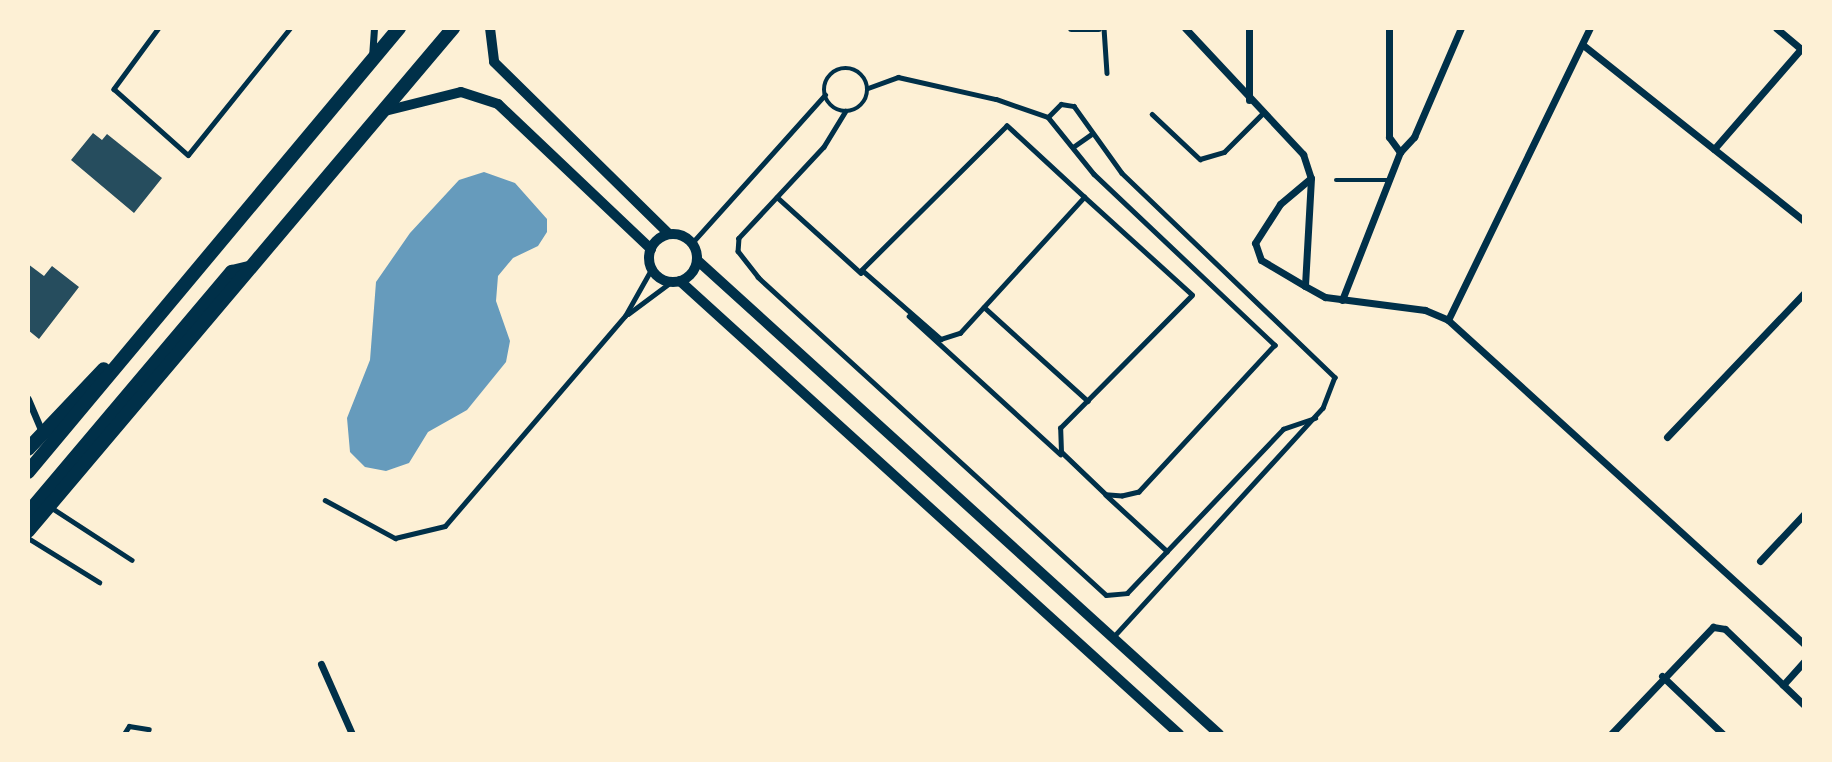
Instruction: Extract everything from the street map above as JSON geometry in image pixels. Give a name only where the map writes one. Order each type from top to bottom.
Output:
[{"type":"highway","points":[[28,472],[399,28]]},
{"type":"highway","points":[[28,531],[453,28]]},
{"type":"highway","points":[[28,513],[233,272],[249,268]]},
{"type":"highway","points":[[28,449],[150,325]]},
{"type":"main road","points":[[489,28],[494,62],[669,234],[692,243],[697,260],[1219,734]]},
{"type":"main road","points":[[385,111],[461,92],[498,104],[651,249],[652,268],[676,281],[1180,734]]},
{"type":"main road","points":[[651,249],[669,234]]},
{"type":"main road","points":[[676,281],[697,260]]},
{"type":"street","points":[[372,58],[374,28]]},
{"type":"street","points":[[1071,28],[1098,28]]},
{"type":"street","points":[[1185,28],[1249,101],[1297,146],[1311,178],[1305,285]]},
{"type":"street","points":[[1249,28],[1249,101]]},
{"type":"street","points":[[1389,28],[1389,136],[1400,152]]},
{"type":"street","points":[[1342,300],[1400,152],[1414,136],[1461,28]]},
{"type":"street","points":[[1448,320],[1590,28]]},
{"type":"street","points":[[1714,149],[1802,50],[1776,28]]},
{"type":"street","points":[[1583,45],[1804,221]]},
{"type":"street","points":[[1311,178],[1280,204],[1255,243],[1261,260],[1305,285],[1342,300],[1425,310],[1448,320],[1804,644]]},
{"type":"street","points":[[1667,437],[1804,293]]},
{"type":"street","points":[[28,399],[42,433]]},
{"type":"street","points":[[1760,561],[1804,514]]},
{"type":"street","points":[[1611,734],[1662,676],[1713,627],[1725,629],[1804,705]]},
{"type":"street","points":[[1783,685],[1804,662]]},
{"type":"street","points":[[321,664],[352,734]]},
{"type":"street","points":[[1662,676],[1723,734]]},
{"type":"lane","points":[[159,28],[114,89],[188,155],[290,28]]},
{"type":"lane","points":[[1104,28],[1107,73]]},
{"type":"lane","points":[[692,243],[824,95],[830,75],[842,68],[856,70],[868,88],[864,102],[846,111],[824,147],[739,239],[738,251],[758,277],[1106,595],[1127,593],[1283,429],[1315,418]]},
{"type":"lane","points":[[868,88],[898,78],[1048,117],[1073,147],[1275,345],[1139,492],[1106,495],[1061,452],[1060,428],[1192,295],[1007,126],[862,270],[941,339],[960,333],[1084,197]]},
{"type":"lane","points":[[824,95],[846,111]]},
{"type":"lane","points":[[1048,117],[1061,104],[1074,106],[1090,135],[1182,234],[1335,377],[1336,388],[1315,418],[1112,639]]},
{"type":"lane","points":[[1152,114],[1200,159],[1224,152],[1262,114]]},
{"type":"lane","points":[[1073,147],[1090,135]]},
{"type":"lane","points":[[1336,180],[1390,180]]},
{"type":"lane","points":[[777,197],[1167,551]]},
{"type":"lane","points":[[325,500],[396,538],[445,526],[625,316],[652,268]]},
{"type":"lane","points":[[625,316],[676,281]]},
{"type":"lane","points":[[984,307],[1088,401]]},
{"type":"lane","points":[[48,506],[132,560]]},
{"type":"lane","points":[[28,538],[99,582]]},
{"type":"lane","points":[[124,734],[129,726],[149,729]]},
{"type":"water","points":[[484,172],[515,183],[547,219],[547,232],[538,246],[513,258],[498,276],[496,301],[510,341],[506,362],[467,410],[428,432],[409,463],[386,471],[365,467],[350,452],[347,418],[370,360],[376,282],[410,233],[459,180]]},
{"type":"building","points":[[93,133],[102,140],[107,134],[162,178],[134,213],[71,160]]},
{"type":"building","points":[[28,264],[44,276],[52,266],[79,287],[39,339],[28,330]]}]
